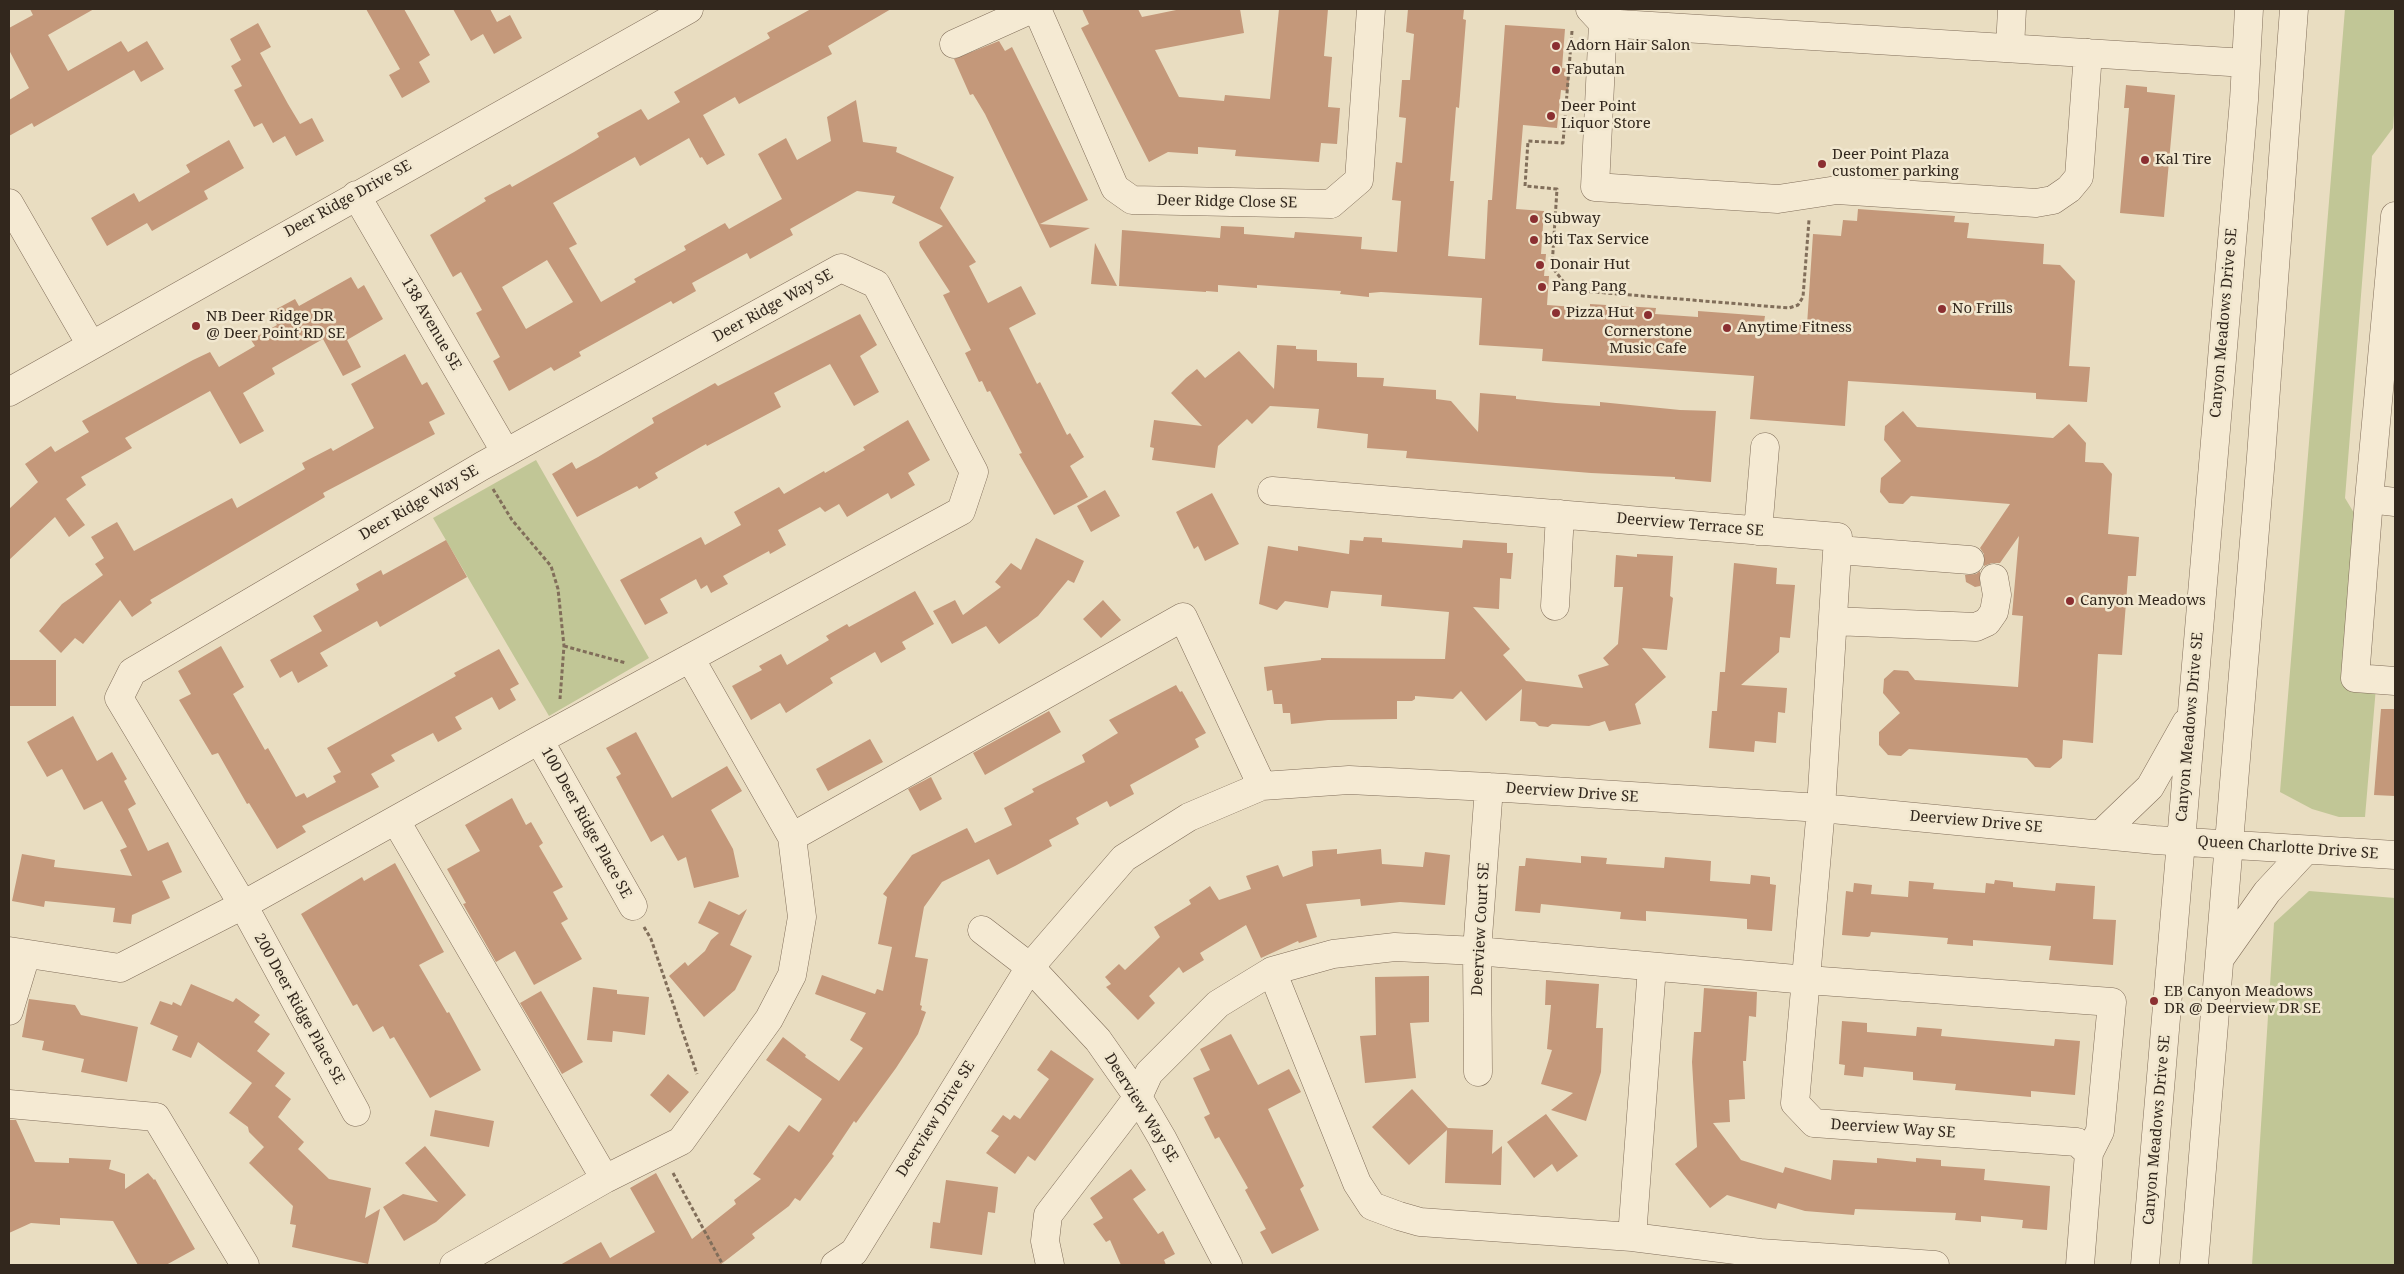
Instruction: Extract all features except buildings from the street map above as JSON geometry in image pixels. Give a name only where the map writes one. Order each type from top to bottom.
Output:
[{"type":"street","name":"Deer Ridge Drive SE","points":[[9,392],[689,9]]},
{"type":"street","points":[[954,44],[1032,9]]},
{"type":"street","name":"Deer Ridge Close SE","points":[[1037,9],[1115,188],[1132,200],[1331,204],[1358,180],[1371,9]]},
{"type":"street","points":[[2010,48],[2012,9]]},
{"type":"street","name":"Canyon Meadows Drive SE","points":[[2145,1265],[2249,9]]},
{"type":"street","points":[[2194,1265],[2230,844],[2294,14]]},
{"type":"street","points":[[2088,53],[2079,177],[2068,189],[2053,200],[2036,203],[1837,190],[1778,199],[1595,187],[1597,16],[1718,19],[2010,48],[2246,62]]},
{"type":"street","name":"138 Avenue SE","points":[[356,195],[506,453]]},
{"type":"street","points":[[9,203],[90,345]]},
{"type":"street","points":[[2395,216],[2390,328],[2368,499],[2355,678],[2395,681]]},
{"type":"street","name":"Deer Ridge Way SE","points":[[17,953],[120,968],[243,905],[539,740],[961,511],[974,472],[876,284],[841,268],[482,466],[132,672],[119,698],[243,905]]},
{"type":"street","points":[[1758,531],[1765,447]]},
{"type":"street","name":"Deerview Terrace SE","points":[[1272,491],[1838,537],[1838,550]]},
{"type":"street","points":[[2368,499],[2395,502]]},
{"type":"street","points":[[1555,606],[1560,514]]},
{"type":"street","points":[[1822,808],[1838,550],[1970,560]]},
{"type":"street","points":[[1833,621],[1976,627],[1987,622],[1994,612],[1997,595],[1994,578]]},
{"type":"street","points":[[792,837],[1182,617],[1262,786]]},
{"type":"street","points":[[454,1265],[605,1178],[680,1141],[769,1020],[792,975],[802,917],[792,837],[690,658]]},
{"type":"street","points":[[2101,834],[2150,787],[2190,715]]},
{"type":"street","name":"100 Deer Ridge Place SE","points":[[539,740],[632,906]]},
{"type":"street","name":"Deerview Drive SE","points":[[851,1261],[1030,967],[1124,858],[1188,817],[1262,786],[1349,780],[1490,787],[1822,808],[2181,842]]},
{"type":"street","name":"Deerview Court SE","points":[[1478,1072],[1477,951],[1490,787]]},
{"type":"street","name":"Deerview Way SE","points":[[1822,808],[1795,1103],[1814,1123],[2077,1142],[2089,1153]]},
{"type":"street","points":[[396,821],[605,1178]]},
{"type":"street","name":"Queen Charlotte Drive SE","points":[[2181,842],[2395,855]]},
{"type":"street","points":[[2220,959],[2267,892],[2306,850]]},
{"type":"street","name":"200 Deer Ridge Place SE","points":[[243,905],[356,1112]]},
{"type":"street","points":[[982,930],[1030,967]]},
{"type":"street","points":[[1050,1265],[1045,1241],[1048,1215],[1138,1097],[1149,1073],[1218,1004],[1272,971],[1333,954],[1395,947],[1477,951],[1807,980],[2112,1002],[2100,1131],[2089,1153],[2080,1265]]},
{"type":"street","points":[[9,1012],[17,953]]},
{"type":"street","name":"Deerview Way SE","points":[[1030,967],[1098,1040],[1138,1097],[1162,1138],[1228,1265]]},
{"type":"street","points":[[1632,1237],[1652,967]]},
{"type":"street","points":[[1272,971],[1357,1183],[1372,1206],[1420,1222],[1632,1237],[1760,1253],[1935,1265]]},
{"type":"street","points":[[9,1104],[156,1117],[245,1265]]},
{"type":"path","points":[[482,466],[512,520],[551,566],[558,589],[564,646],[559,708],[569,724]]},
{"type":"path","points":[[564,646],[632,665],[642,684]]},
{"type":"path","points":[[632,906],[650,939],[701,1086],[713,1096]]},
{"type":"path","points":[[662,1151],[723,1265]]},
{"type":"green space","points":[[2345,9],[2395,9],[2395,102],[2393,128],[2372,156],[2345,498],[2360,523],[2347,684],[2376,687],[2365,817],[2339,817],[2312,809],[2280,792]]},
{"type":"green space","points":[[536,460],[649,658],[549,716],[433,518]]},
{"type":"green space","points":[[2309,891],[2395,898],[2395,1265],[2252,1265],[2274,923]]},
{"type":"place","name":"Adorn Hair Salon","points":[[1556,46]]},
{"type":"place","name":"Fabutan","points":[[1556,70]]},
{"type":"place","name":"Deer Point Liquor Store","points":[[1551,116]]},
{"type":"place","name":"Kal Tire","points":[[2145,160]]},
{"type":"place","name":"Deer Point Plaza customer parking","points":[[1822,164]]},
{"type":"place","name":"Subway","points":[[1534,219]]},
{"type":"place","name":"bti Tax Service","points":[[1534,240]]},
{"type":"place","name":"Donair Hut","points":[[1540,265]]},
{"type":"place","name":"Pang Pang","points":[[1542,287]]},
{"type":"place","name":"No Frills","points":[[1942,309]]},
{"type":"place","name":"Pizza Hut","points":[[1556,313]]},
{"type":"place","name":"Cornerstone Music Cafe","points":[[1648,315]]},
{"type":"place","name":"NB Deer Ridge DR @ Deer Point RD SE","points":[[196,326]]},
{"type":"place","name":"Anytime Fitness","points":[[1727,328]]},
{"type":"place","name":"Canyon Meadows","points":[[2070,601]]},
{"type":"place","name":"EB Canyon Meadows DR @ Deerview DR SE","points":[[2154,1001]]}]
